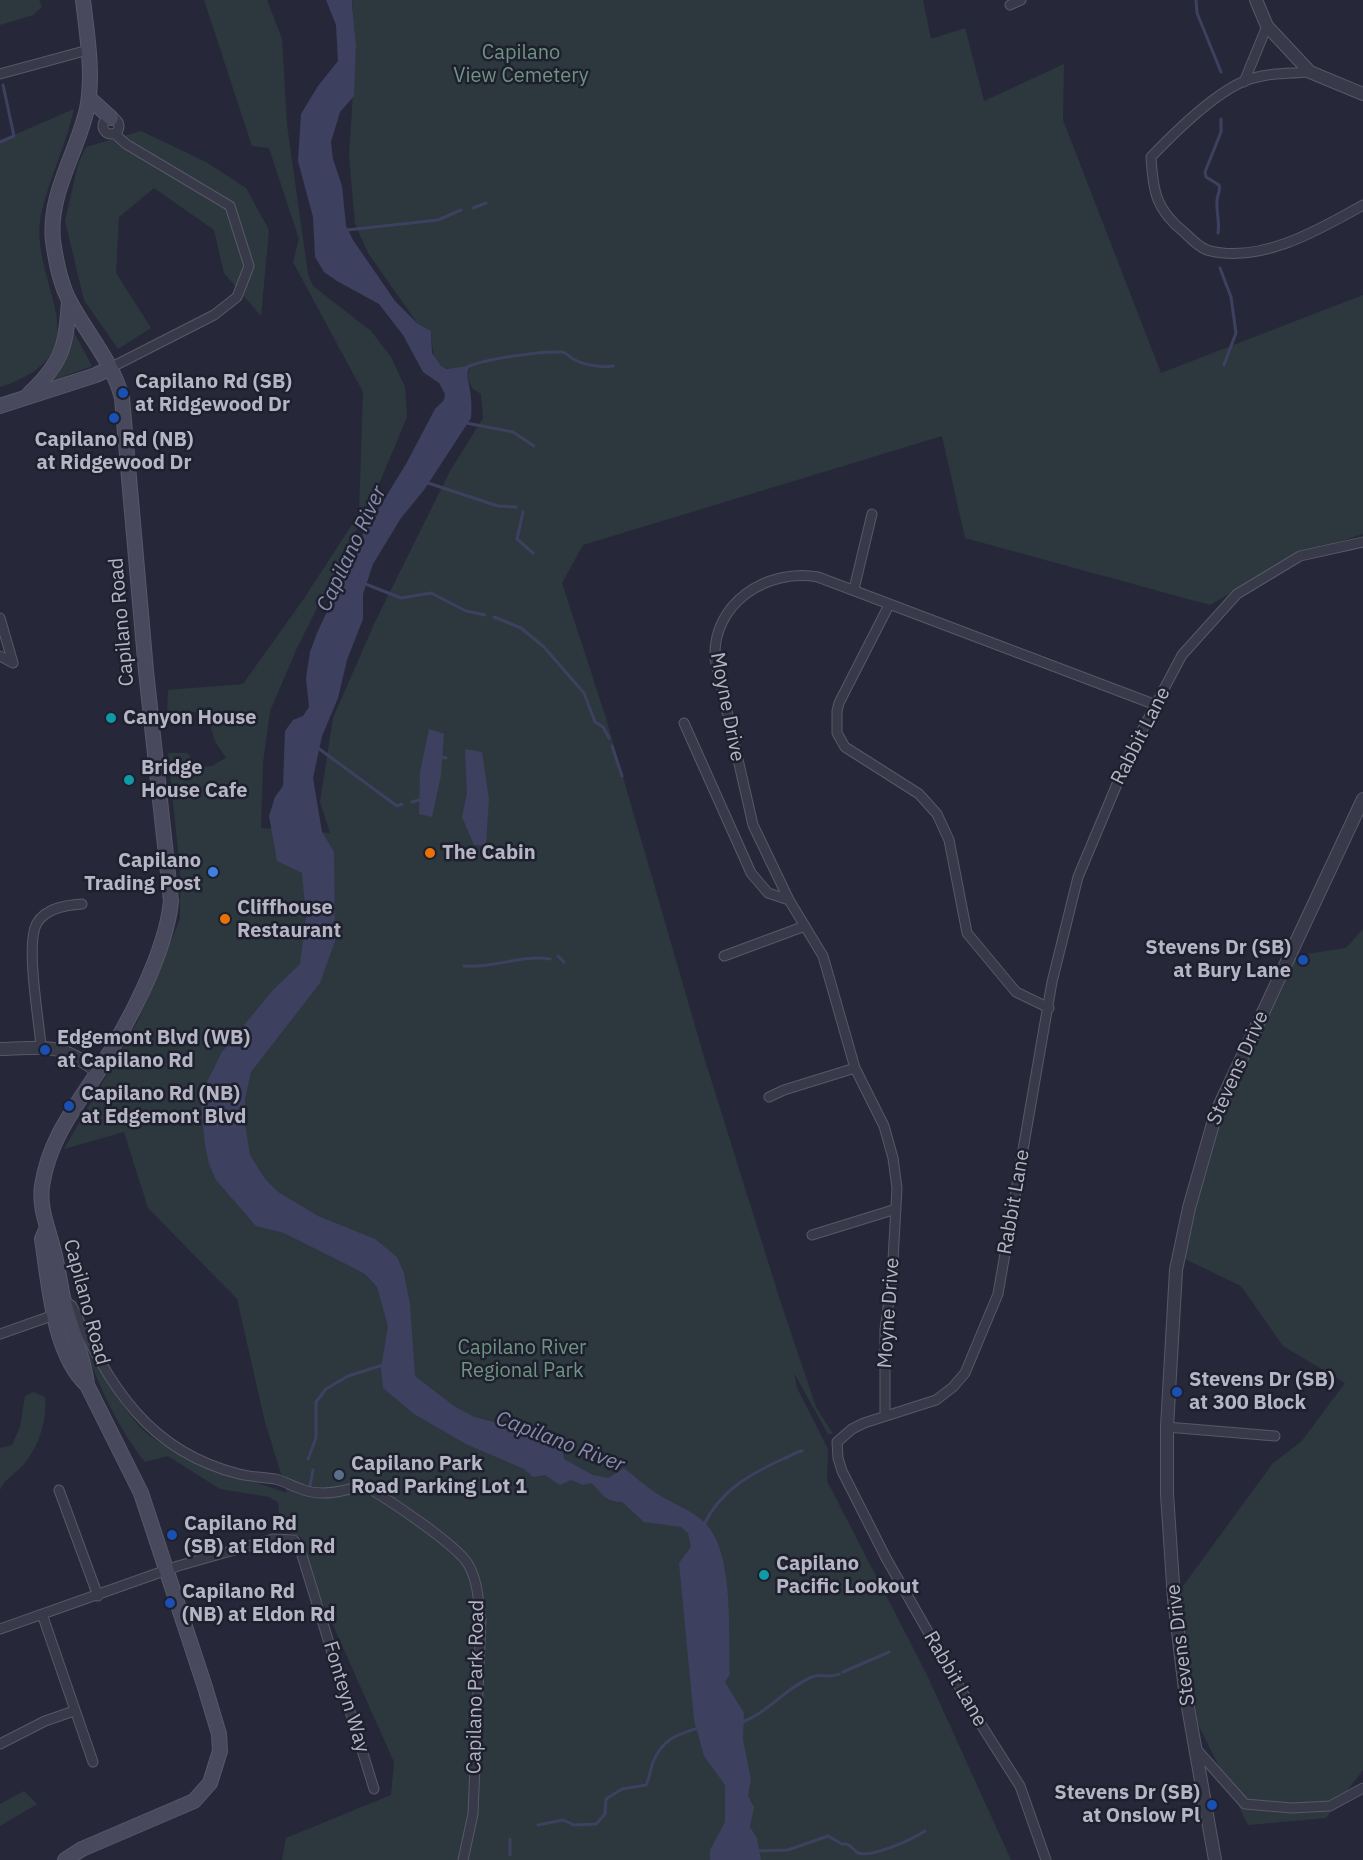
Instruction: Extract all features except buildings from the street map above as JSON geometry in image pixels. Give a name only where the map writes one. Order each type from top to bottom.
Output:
[{"type":"main road","name":"Capilano Road","points":[[64,1860],[82,1849],[181,1809],[203,1793],[216,1772],[220,1751],[219,1734],[168,1570],[130,1466],[87,1385],[63,1300],[53,1245],[46,1230],[42,1187],[50,1153],[60,1129],[123,1030],[154,962],[169,918],[171,901],[146,671],[123,405],[110,368],[69,301],[59,273],[53,221],[55,202],[79,138],[89,98],[84,0]]},
{"type":"main road","points":[[89,98],[111,118]]},
{"type":"main road","points":[[24,398],[47,376],[63,353],[67,336],[69,301]]},
{"type":"main road","points":[[0,406],[96,375],[110,368]]},
{"type":"main road","name":"Capilano Road","points":[[46,1230],[42,1239],[54,1316],[77,1376],[87,1385]]},
{"type":"main road","points":[[44,1255],[51,1264],[56,1288],[63,1300]]},
{"type":"main road","points":[[54,1316],[62,1323],[66,1336],[78,1351]]},
{"type":"street","points":[[1010,5],[1021,0]]},
{"type":"street","points":[[1256,0],[1267,26],[1310,72],[1363,94]]},
{"type":"street","points":[[1244,82],[1267,26]]},
{"type":"street","points":[[0,74],[88,50]]},
{"type":"street","points":[[1310,72],[1279,73],[1244,82],[1175,131],[1151,157],[1153,191],[1173,224],[1205,249],[1234,254],[1285,244],[1316,232],[1363,205]]},
{"type":"street","points":[[110,368],[214,315],[237,297],[249,266],[230,206],[126,144],[115,134],[119,124],[111,118]]},
{"type":"street","points":[[854,589],[872,514]]},
{"type":"street","name":"Rabbit Lane","points":[[1046,1860],[1020,1786],[980,1723],[886,1558],[840,1464],[836,1447],[844,1435],[864,1423],[936,1400],[953,1387],[965,1372],[998,1294],[1049,1008],[1078,877],[1130,753],[1182,655],[1237,594],[1300,556],[1363,542]]},
{"type":"street","name":"Moyne Drive","points":[[885,1416],[885,1330],[897,1188],[890,1145],[878,1113],[855,1068],[823,956],[789,900],[753,825],[715,659],[716,636],[725,616],[739,599],[774,578],[806,575],[854,589],[889,605],[950,625],[1156,705]]},
{"type":"street","points":[[889,605],[840,703],[837,711],[837,733],[845,747],[919,794],[937,814],[949,840],[967,933],[1016,992],[1049,1008]]},
{"type":"street","points":[[0,618],[13,663],[0,656]]},
{"type":"street","name":"Moyne Drive","points":[[684,723],[751,873],[768,893],[789,900]]},
{"type":"street","name":"Stevens Drive","points":[[1215,1860],[1185,1689],[1174,1599],[1167,1494],[1167,1427],[1176,1270],[1189,1208],[1216,1113],[1363,799]]},
{"type":"street","points":[[41,1046],[31,939],[37,922],[52,910],[82,903]]},
{"type":"street","points":[[724,956],[805,926]]},
{"type":"street","points":[[0,1049],[41,1046],[57,1048],[72,1054],[98,1072]]},
{"type":"street","points":[[769,1097],[784,1090],[855,1068]]},
{"type":"street","points":[[812,1235],[896,1209]]},
{"type":"street","points":[[0,1334],[54,1316],[63,1300]]},
{"type":"street","name":"Capilano Park Road","points":[[63,1300],[72,1306],[108,1373],[136,1414],[157,1436],[175,1449],[239,1474],[279,1480],[315,1493],[347,1490],[363,1485],[401,1508],[465,1560],[478,1589],[480,1619],[473,1814],[463,1860]]},
{"type":"street","points":[[1167,1427],[1275,1436]]},
{"type":"street","points":[[59,1490],[98,1596]]},
{"type":"street","name":"Fonteyn Way","points":[[168,1570],[273,1539],[291,1539],[301,1552],[374,1789]]},
{"type":"street","points":[[0,1629],[168,1570]]},
{"type":"street","points":[[42,1614],[93,1762]]},
{"type":"street","points":[[0,1744],[45,1721],[74,1711]]},
{"type":"street","points":[[1195,1747],[1245,1804],[1292,1808],[1330,1806],[1363,1788]]},
{"type":"green space","points":[[0,0],[39,0],[42,7],[33,15],[0,25]]},
{"type":"green space","points":[[204,0],[267,0],[282,39],[287,125],[308,274],[313,286],[371,331],[391,357],[405,387],[407,417],[376,491],[297,648],[270,711],[263,763],[261,828],[330,833],[320,802],[333,718],[375,622],[450,471],[483,418],[481,394],[472,388],[467,377],[470,369],[448,369],[437,362],[433,353],[431,331],[418,324],[368,253],[355,224],[349,155],[356,48],[352,0],[923,0],[931,39],[965,28],[984,101],[1064,64],[1063,120],[1161,373],[1363,295],[1363,534],[1292,557],[1210,605],[965,538],[942,436],[583,545],[562,583],[605,715],[704,1057],[780,1300],[816,1407],[833,1434],[828,1434],[794,1373],[797,1388],[828,1449],[827,1481],[927,1675],[1011,1860],[282,1860],[286,1838],[391,1795],[394,1762],[320,1596],[301,1537],[280,1529],[278,1502],[269,1497],[220,1489],[168,1456],[145,1462],[115,1416],[98,1381],[78,1329],[116,1395],[143,1430],[156,1440],[191,1459],[287,1493],[265,1422],[237,1299],[148,1208],[124,1132],[64,1149],[138,1021],[180,919],[180,869],[168,753],[187,753],[197,767],[212,766],[226,758],[215,741],[206,710],[167,716],[168,690],[243,684],[303,600],[359,514],[363,392],[293,262],[299,239],[269,148],[252,146]]},
{"type":"green space","points":[[74,109],[41,214],[40,240],[56,314],[57,336],[50,355],[32,372],[0,387],[0,141]]},
{"type":"green space","points":[[141,131],[206,162],[246,188],[269,230],[261,316],[224,273],[214,230],[154,188],[119,217],[116,273],[151,328],[118,349],[84,300],[65,221],[78,164],[86,147]]},
{"type":"green space","points":[[72,329],[92,366],[43,384]]},
{"type":"green space","points":[[1363,929],[1363,1770],[1326,1818],[1248,1825],[1197,1722],[1194,1681],[1188,1666],[1178,1593],[1273,1463],[1301,1442],[1345,1383],[1283,1346],[1241,1286],[1183,1258],[1218,1125],[1294,956],[1346,948]]},
{"type":"green space","points":[[34,1392],[45,1397],[45,1415],[41,1432],[35,1448],[25,1463],[4,1483],[0,1490],[0,1448],[12,1445],[20,1427],[25,1396]]},
{"type":"green space","points":[[24,1791],[37,1804],[0,1826],[0,1804]]},
{"type":"water","points":[[326,0],[352,0],[356,45],[354,96],[340,112],[331,142],[333,159],[342,186],[346,226],[395,301],[418,324],[431,331],[432,353],[441,366],[447,369],[469,366],[467,376],[471,399],[471,418],[424,490],[401,518],[373,564],[363,594],[363,619],[347,660],[338,698],[322,736],[313,778],[322,832],[334,852],[335,941],[320,983],[251,1072],[245,1099],[245,1124],[250,1155],[265,1179],[278,1192],[318,1216],[375,1239],[397,1257],[404,1273],[410,1304],[415,1376],[454,1406],[474,1417],[498,1423],[562,1447],[564,1459],[593,1475],[608,1478],[624,1468],[653,1491],[698,1517],[714,1535],[721,1552],[728,1594],[730,1674],[725,1682],[744,1713],[743,1740],[751,1779],[748,1796],[754,1807],[750,1827],[757,1838],[761,1860],[710,1860],[710,1850],[725,1822],[725,1785],[704,1756],[694,1720],[679,1563],[691,1547],[688,1533],[681,1527],[644,1522],[622,1502],[607,1498],[591,1483],[583,1485],[571,1480],[560,1485],[545,1475],[533,1477],[524,1469],[466,1444],[414,1414],[383,1388],[381,1368],[388,1326],[377,1287],[365,1274],[346,1264],[284,1233],[256,1226],[216,1180],[209,1164],[200,1096],[222,1052],[273,990],[300,964],[306,916],[302,873],[277,861],[269,816],[275,797],[283,786],[285,731],[293,720],[303,716],[309,707],[306,678],[310,652],[363,534],[406,464],[435,409],[444,400],[445,394],[439,383],[423,372],[403,335],[379,304],[324,272],[315,257],[313,217],[298,161],[301,114],[318,86],[338,61],[336,25]]},
{"type":"water","points":[[429,729],[444,734],[441,775],[432,817],[419,814],[420,772]]},
{"type":"water","points":[[465,749],[482,752],[489,799],[486,845],[474,845],[462,817],[467,793]]},
{"type":"waterway","points":[[1196,0],[1197,13],[1221,72]]},
{"type":"waterway","points":[[0,142],[14,136],[3,85]]},
{"type":"waterway","points":[[1218,233],[1217,199],[1220,189],[1219,185],[1206,177],[1205,172],[1221,132],[1221,119]]},
{"type":"waterway","points":[[473,208],[486,203]]},
{"type":"waterway","points":[[347,230],[438,220],[461,210]]},
{"type":"waterway","points":[[1220,268],[1231,297],[1236,333],[1224,365]]},
{"type":"waterway","points":[[465,368],[498,359],[552,352],[564,353],[587,364],[613,366]]},
{"type":"waterway","points":[[466,423],[513,432],[534,446]]},
{"type":"waterway","points":[[425,482],[498,506],[516,507]]},
{"type":"waterway","points":[[523,512],[517,539],[533,553]]},
{"type":"waterway","points":[[363,583],[401,598],[431,593],[466,611],[485,615]]},
{"type":"waterway","points":[[494,617],[521,628],[544,647],[584,693],[595,722],[603,727],[609,738]]},
{"type":"waterway","points":[[612,746],[622,776]]},
{"type":"waterway","points":[[318,748],[397,806],[402,804]]},
{"type":"waterway","points":[[442,757],[446,758]]},
{"type":"waterway","points":[[412,802],[419,800]]},
{"type":"waterway","points":[[558,956],[564,962]]},
{"type":"waterway","points":[[464,966],[529,958],[550,959]]},
{"type":"waterway","points":[[308,1459],[316,1438],[316,1402],[326,1389],[348,1376],[383,1365]]},
{"type":"waterway","points":[[704,1525],[719,1502],[738,1484],[761,1470],[802,1451]]},
{"type":"waterway","points":[[310,1486],[313,1470]]},
{"type":"waterway","points":[[843,1672],[889,1652]]},
{"type":"waterway","points":[[740,1723],[750,1719],[802,1682],[815,1676],[839,1674]]},
{"type":"waterway","points":[[538,1825],[563,1820],[574,1825],[596,1824],[605,1814],[606,1799],[622,1789],[646,1785],[653,1762],[661,1748],[671,1739],[698,1728]]},
{"type":"waterway","points":[[756,1851],[788,1850],[828,1836],[842,1844],[847,1844],[858,1853],[873,1853],[911,1839],[925,1831]]},
{"type":"waterway","points":[[510,1839],[510,1855]]},
{"type":"place","name":"Capilano Rd (SB) at Ridgewood Dr","points":[[123,393]]},
{"type":"place","name":"Capilano Rd (NB) at Ridgewood Dr","points":[[114,418]]},
{"type":"place","name":"Canyon House","points":[[111,718]]},
{"type":"place","name":"Bridge House Cafe","points":[[129,780]]},
{"type":"place","name":"The Cabin","points":[[430,853]]},
{"type":"place","name":"Capilano Trading Post","points":[[213,872]]},
{"type":"place","name":"Cliffhouse Restaurant","points":[[225,919]]},
{"type":"place","name":"Stevens Dr (SB) at Bury Lane","points":[[1303,960]]},
{"type":"place","name":"Edgemont Blvd (WB) at Capilano Rd","points":[[45,1050]]},
{"type":"place","name":"Capilano Rd (NB) at Edgemont Blvd","points":[[69,1106]]},
{"type":"place","name":"Stevens Dr (SB) at 300 Block","points":[[1177,1392]]},
{"type":"place","name":"Capilano Park Road Parking Lot 1","points":[[339,1475]]},
{"type":"place","name":"Capilano Rd (SB) at Eldon Rd","points":[[172,1535]]},
{"type":"place","name":"Capilano Pacific Lookout","points":[[764,1575]]},
{"type":"place","name":"Capilano Rd (NB) at Eldon Rd","points":[[170,1603]]},
{"type":"place","name":"Stevens Dr (SB) at Onslow Pl","points":[[1212,1805]]},
{"type":"park label","name":"Capilano View Cemetery","points":[[521,64]]},
{"type":"park label","name":"Capilano River Regional Park","points":[[522,1360]]},
{"type":"water label","name":"Capilano River","points":[[352,549]]},
{"type":"water label","name":"Capilano River","points":[[560,1442]]}]
